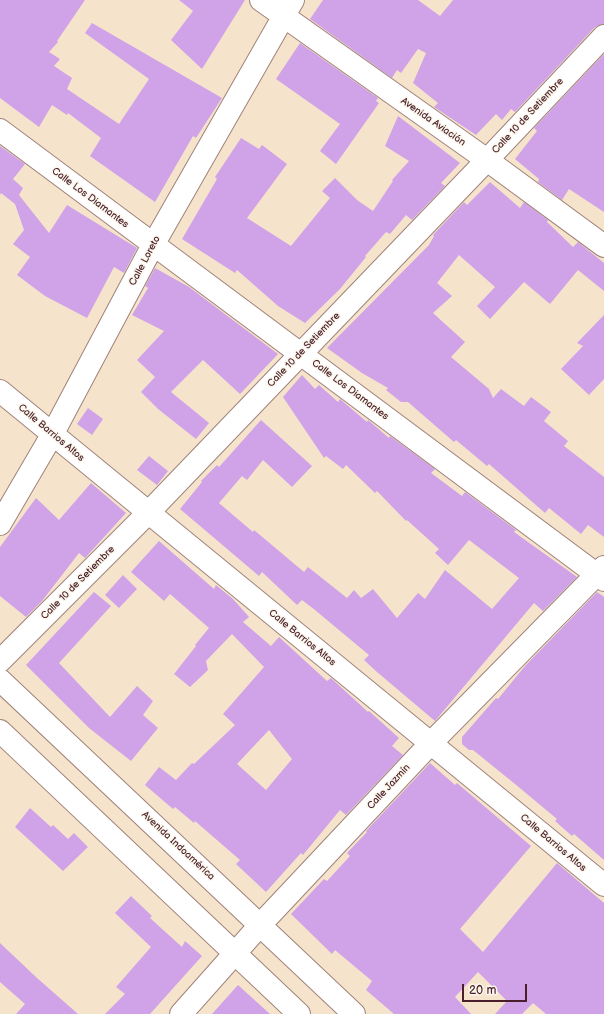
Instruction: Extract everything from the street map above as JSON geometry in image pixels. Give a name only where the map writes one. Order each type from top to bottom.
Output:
[{"type":"street","name":"Avenida Aviación","points":[[261,0],[288,8],[487,160],[604,246]]},
{"type":"street","name":"Calle Loreto","points":[[0,524],[52,435],[153,245],[288,8]]},
{"type":"street","name":"Calle 10 de Setiembre","points":[[0,661],[148,513],[604,36]]},
{"type":"street","name":"Calle Los Diamantes","points":[[0,130],[153,245],[602,574]]},
{"type":"street","name":"Calle Barrios Altos","points":[[0,391],[604,885]]},
{"type":"street","name":"Calle Jazmín","points":[[181,1014],[234,953],[431,742],[602,574]]},
{"type":"street","name":"Avenida Indoamérica","points":[[0,680],[261,924],[354,1014]]},
{"type":"street","points":[[0,731],[299,1014]]},
{"type":"building","points":[[0,0],[85,0],[57,41],[58,42],[49,52],[60,59],[54,66],[72,78],[67,89],[119,124],[149,79],[85,33],[92,23],[222,98],[196,138],[193,136],[155,202],[90,156],[101,138],[68,113],[67,115],[52,105],[39,127],[0,98]]},
{"type":"building","points":[[179,0],[245,0],[202,69],[171,40],[193,11]]},
{"type":"building","points":[[323,0],[418,0],[440,16],[453,0],[604,0],[604,24],[595,27],[515,112],[511,109],[502,120],[496,114],[476,135],[434,107],[438,103],[413,83],[426,53],[418,49],[401,73],[397,70],[392,78],[310,19]]},
{"type":"building","points":[[300,43],[378,98],[376,101],[379,103],[336,164],[320,151],[340,124],[276,79]]},
{"type":"building","points":[[604,54],[604,212],[569,189],[562,200],[538,182],[539,179],[515,159],[537,131],[534,128]]},
{"type":"building","points":[[398,116],[460,163],[441,183],[445,186],[412,220],[406,215],[390,234],[386,232],[365,256],[366,257],[340,289],[305,323],[278,306],[237,270],[235,273],[182,239],[217,179],[215,177],[241,138],[259,149],[262,145],[287,164],[247,218],[291,246],[330,198],[322,191],[335,178],[357,200],[373,211],[393,181],[392,180],[409,161],[385,146]]},
{"type":"building","points":[[0,146],[25,164],[13,179],[23,188],[19,195],[49,233],[67,205],[137,248],[124,273],[114,267],[87,318],[45,296],[17,275],[30,257],[13,244],[24,230],[15,204],[1,193],[0,195]]},
{"type":"building","points":[[490,182],[520,208],[524,202],[548,220],[547,222],[573,247],[578,242],[604,263],[604,291],[578,270],[550,304],[524,282],[490,319],[477,306],[495,287],[459,255],[437,283],[452,296],[433,313],[465,342],[451,357],[489,389],[493,398],[501,389],[524,406],[531,397],[551,412],[544,421],[568,441],[564,446],[604,477],[604,537],[588,525],[581,534],[549,508],[545,513],[489,464],[487,466],[456,440],[454,442],[408,402],[401,402],[386,390],[388,388],[362,373],[327,348],[429,245],[434,236],[433,235],[464,202],[467,205]]},
{"type":"building","points":[[155,268],[189,287],[278,354],[240,394],[203,360],[171,392],[209,423],[196,439],[158,409],[141,392],[155,377],[137,360],[164,331],[132,315],[148,288],[145,286]]},
{"type":"building","points":[[604,315],[604,379],[589,395],[561,369],[583,346],[577,343]]},
{"type":"building","points":[[302,375],[315,389],[319,385],[338,402],[340,399],[367,422],[368,420],[389,438],[390,436],[435,469],[431,473],[462,496],[465,492],[516,530],[514,532],[577,577],[543,611],[534,603],[435,721],[364,660],[369,655],[315,610],[302,600],[297,605],[262,572],[259,576],[180,509],[202,482],[201,481],[217,465],[219,467],[261,420],[312,466],[292,487],[263,460],[247,480],[242,476],[219,503],[253,532],[254,530],[304,572],[308,567],[347,598],[354,590],[361,598],[373,589],[397,618],[418,593],[425,599],[445,570],[492,609],[519,578],[469,540],[448,565],[435,553],[439,549],[407,520],[406,521],[377,491],[375,493],[346,465],[343,469],[326,456],[324,458],[283,397]]},
{"type":"building","points":[[88,408],[103,419],[92,435],[77,424]]},
{"type":"building","points":[[149,456],[168,471],[157,485],[137,470]]},
{"type":"building","points":[[91,483],[126,513],[85,558],[79,553],[42,601],[26,617],[0,596],[0,547],[36,498],[59,520]]},
{"type":"building","points":[[159,541],[214,589],[216,585],[233,599],[249,617],[243,622],[271,646],[279,637],[327,681],[331,678],[399,738],[392,746],[403,755],[346,815],[340,810],[303,855],[301,853],[266,892],[236,864],[240,860],[195,821],[194,823],[175,807],[173,809],[145,785],[159,767],[176,780],[192,763],[194,764],[235,725],[223,714],[264,667],[232,634],[206,661],[208,670],[190,687],[174,674],[209,628],[170,594],[164,601],[131,572]],"holes":[[[269,730],[292,759],[266,790],[237,764]]]},
{"type":"building","points":[[123,575],[137,589],[119,608],[105,595]]},
{"type":"building","points":[[94,592],[111,606],[59,663],[110,717],[137,686],[153,701],[143,715],[158,728],[131,761],[89,728],[26,665]]},
{"type":"building","points":[[597,592],[604,597],[604,860],[574,834],[572,836],[555,821],[557,819],[515,784],[473,750],[469,750],[462,744],[462,737],[496,698],[498,699],[525,666]]},
{"type":"building","points":[[430,763],[455,785],[457,783],[531,846],[460,929],[483,952],[557,863],[604,903],[604,1014],[546,1014],[533,1003],[522,1014],[495,1014],[507,1001],[478,972],[455,997],[471,1014],[394,1014],[366,990],[372,981],[335,950],[332,954],[291,914],[324,879],[327,881],[350,856],[347,853],[367,832],[366,831]]},
{"type":"building","points":[[30,808],[51,827],[53,825],[68,839],[74,833],[88,847],[63,871],[15,827]]},
{"type":"building","points":[[131,896],[152,916],[150,918],[182,947],[185,941],[202,956],[150,1014],[105,1014],[125,994],[116,987],[151,947],[115,913]]},
{"type":"building","points":[[0,943],[78,1014],[16,1014],[25,1004],[0,982]]},
{"type":"building","points":[[238,985],[270,1014],[212,1014]]}]
